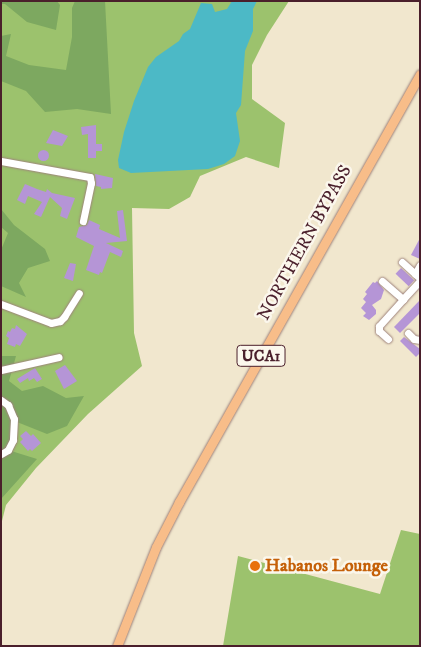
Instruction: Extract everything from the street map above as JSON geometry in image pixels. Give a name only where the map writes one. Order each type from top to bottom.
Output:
[{"type":"main road","name":"NORTHERN BYPASS","points":[[117,646],[156,547],[175,510],[420,74]]},
{"type":"street","points":[[1,161],[90,177],[83,221]]},
{"type":"street","points":[[402,262],[418,278]]},
{"type":"street","points":[[388,339],[379,331],[378,326],[403,300],[418,278],[420,265]]},
{"type":"street","points":[[382,281],[403,300]]},
{"type":"street","points":[[1,304],[50,323],[60,321],[64,317],[79,293]]},
{"type":"street","points":[[408,333],[416,340],[420,340]]},
{"type":"street","points":[[1,370],[59,357]]},
{"type":"street","points":[[1,400],[8,406],[14,419],[13,440],[8,450],[1,454]]},
{"type":"green space","points":[[1,1],[289,1],[267,35],[252,65],[252,99],[285,123],[279,168],[246,157],[200,176],[190,197],[169,209],[132,208],[134,333],[142,366],[88,414],[36,468],[6,505],[1,525]]},
{"type":"green space","points":[[1,1],[57,1],[60,5],[56,30],[27,22],[5,4],[1,4]]},
{"type":"green space","points":[[75,1],[105,1],[111,114],[77,109],[45,112],[26,91],[1,81],[1,36],[11,34],[6,56],[29,65],[66,70],[72,37],[72,8]]},
{"type":"green space","points":[[1,209],[14,225],[45,249],[50,261],[28,268],[19,283],[26,297],[1,286],[1,250],[8,233],[1,227]]},
{"type":"green space","points":[[1,356],[16,356],[9,381],[22,391],[43,386],[66,398],[84,396],[67,426],[47,434],[17,422],[8,450],[37,459],[1,499]]},
{"type":"green space","points":[[401,530],[420,534],[420,646],[223,646],[238,556],[380,594]]},
{"type":"water","points":[[232,1],[257,1],[253,9],[253,31],[245,51],[241,105],[236,113],[240,141],[235,156],[224,164],[208,169],[131,173],[119,168],[118,160],[124,132],[148,67],[156,57],[179,41],[183,34],[190,29],[201,3],[212,4],[215,12],[227,9]]},
{"type":"building","points":[[96,125],[96,144],[102,144],[102,151],[96,151],[96,158],[88,158],[88,134],[82,135],[81,127]]},
{"type":"building","points":[[53,130],[68,136],[62,146],[46,143]]},
{"type":"building","points":[[41,150],[45,150],[48,155],[47,159],[41,160],[38,157],[38,153]]},
{"type":"building","points":[[95,174],[113,178],[112,188],[101,189],[101,187],[96,186]]},
{"type":"building","points":[[25,184],[46,192],[47,189],[52,193],[75,198],[67,219],[60,216],[62,208],[50,197],[41,217],[34,214],[42,202],[28,196],[25,204],[17,200]]},
{"type":"building","points":[[123,210],[127,241],[106,243],[123,251],[121,257],[110,252],[102,273],[100,272],[99,275],[86,270],[94,246],[76,237],[79,227],[87,225],[89,220],[100,225],[99,229],[120,238],[117,211]]},
{"type":"building","points":[[420,238],[420,259],[411,255]]},
{"type":"building","points":[[70,263],[76,264],[73,281],[64,278]]},
{"type":"building","points":[[401,268],[414,280],[409,286],[396,274]]},
{"type":"building","points":[[377,281],[384,290],[381,299],[372,305],[376,310],[376,314],[369,320],[363,316],[366,313],[361,308],[366,302],[363,299],[367,294],[365,292],[373,282]]},
{"type":"building","points":[[420,300],[420,313],[400,333],[394,327]]},
{"type":"building","points":[[16,325],[27,334],[20,346],[16,344],[15,347],[7,344],[9,338],[6,336],[8,331],[10,332],[12,328],[15,329]]},
{"type":"building","points":[[404,337],[420,349],[420,353],[416,357],[400,341]]},
{"type":"building","points":[[65,365],[77,381],[64,389],[55,371]]},
{"type":"building","points":[[35,368],[42,379],[37,382],[34,378],[29,381],[28,378],[20,383],[17,379]]},
{"type":"building","points":[[26,431],[31,436],[33,434],[41,443],[32,451],[30,449],[28,451],[20,442],[23,439],[20,436]]},
{"type":"place","name":"Habanos Lounge","points":[[255,566]]}]
